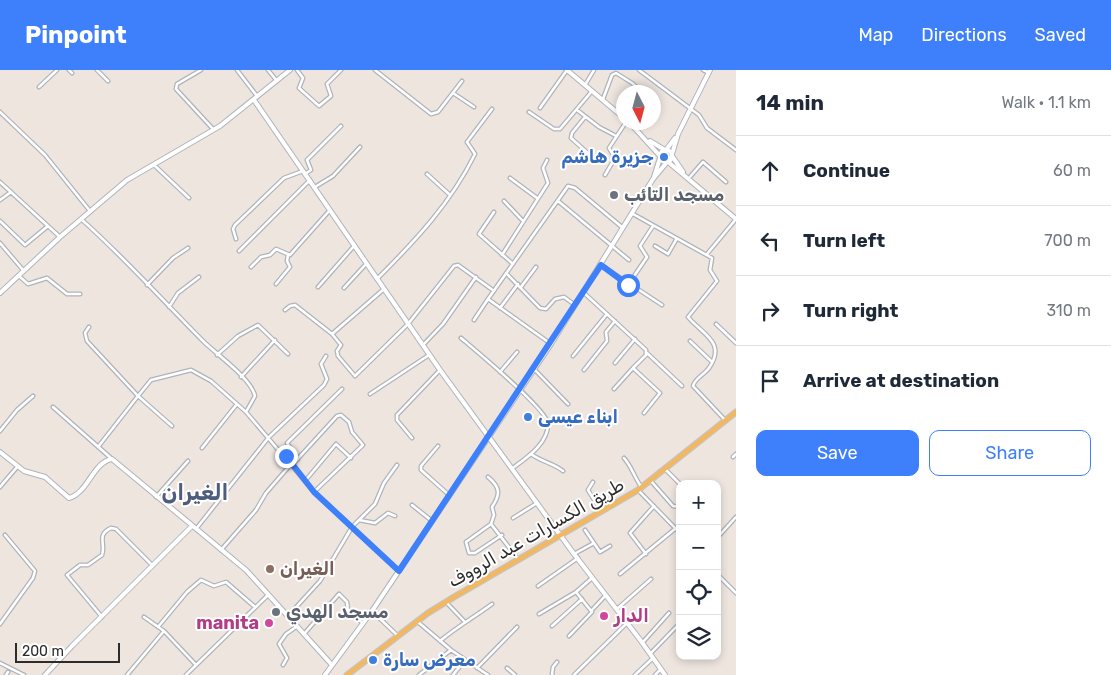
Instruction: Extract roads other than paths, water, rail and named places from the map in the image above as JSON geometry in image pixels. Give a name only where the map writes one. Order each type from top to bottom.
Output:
[{"type":"main road","name":"طريق الكسارات عبد الرووف","points":[[347,675],[445,602],[640,489],[736,412]]},
{"type":"street","points":[[39,87],[57,70]]},
{"type":"street","points":[[69,70],[72,73]]},
{"type":"street","points":[[97,70],[108,81]]},
{"type":"street","points":[[201,70],[177,84],[176,89],[213,130]]},
{"type":"street","points":[[236,70],[429,355],[592,578],[643,642],[664,675]]},
{"type":"street","points":[[268,70],[277,81]]},
{"type":"street","points":[[0,293],[60,237],[127,180],[213,130],[256,99],[290,70]]},
{"type":"street","points":[[297,70],[303,78],[299,88],[319,106],[331,96],[327,84],[340,70]]},
{"type":"street","points":[[375,70],[431,114],[438,112],[462,81]]},
{"type":"street","points":[[540,108],[567,70],[616,111]]},
{"type":"street","points":[[585,85],[594,70]]},
{"type":"street","points":[[639,70],[701,117],[707,128],[736,150]]},
{"type":"street","points":[[324,675],[372,611],[551,344],[653,179],[672,155],[678,134],[710,72],[703,70]]},
{"type":"street","points":[[602,100],[612,75],[616,73],[634,85]]},
{"type":"street","points":[[529,112],[556,130],[564,127],[592,90]]},
{"type":"street","points":[[453,93],[474,107]]},
{"type":"street","points":[[377,279],[421,235],[450,195],[475,154],[466,142],[492,109]]},
{"type":"street","points":[[577,110],[599,127],[616,136]]},
{"type":"street","points":[[0,112],[45,155],[90,211]]},
{"type":"street","points":[[585,116],[572,133],[571,138],[592,156]]},
{"type":"street","points":[[236,239],[233,229],[235,225],[284,178],[311,170],[307,160],[340,126]]},
{"type":"street","points":[[605,175],[614,158],[609,148],[621,130]]},
{"type":"street","points":[[636,130],[672,155],[684,174]]},
{"type":"street","points":[[653,179],[660,157],[678,134]]},
{"type":"street","points":[[648,140],[660,157],[689,178],[736,219],[707,254]]},
{"type":"street","points":[[315,187],[334,176],[360,147]]},
{"type":"street","points":[[502,255],[522,220],[549,181],[543,168],[547,160]]},
{"type":"street","points":[[689,178],[703,162],[726,182]]},
{"type":"street","points":[[153,164],[189,198]]},
{"type":"street","points":[[427,174],[450,195]]},
{"type":"street","points":[[510,178],[537,198]]},
{"type":"street","points":[[239,251],[310,180]]},
{"type":"street","points":[[0,182],[60,237]]},
{"type":"street","points":[[474,320],[566,188],[572,186],[624,228]]},
{"type":"street","points":[[0,200],[11,192]]},
{"type":"street","points":[[558,201],[612,248],[629,260]]},
{"type":"street","points":[[504,202],[522,220]]},
{"type":"street","points":[[276,284],[290,267],[287,261],[288,255],[330,210]]},
{"type":"street","points":[[494,212],[479,234],[513,264]]},
{"type":"street","points":[[633,214],[676,240],[712,258],[710,270],[717,281],[688,317],[714,342],[716,349],[709,368],[694,382],[693,386],[725,420]]},
{"type":"street","points":[[81,220],[112,247],[147,285],[217,355],[242,377],[255,396],[246,412]]},
{"type":"street","points":[[0,221],[26,245],[48,226]]},
{"type":"street","points":[[628,285],[646,257],[640,246],[653,226]]},
{"type":"street","points":[[655,246],[668,254],[676,240]]},
{"type":"street","points":[[0,243],[23,270]]},
{"type":"street","points":[[318,287],[354,246]]},
{"type":"street","points":[[147,285],[173,258],[188,248]]},
{"type":"street","points":[[251,267],[261,257],[270,255],[276,249],[288,255]]},
{"type":"street","points":[[344,288],[366,264]]},
{"type":"street","points":[[285,310],[295,305],[332,334],[341,345],[337,351],[338,356],[355,376],[408,324],[454,266],[458,265],[494,290]]},
{"type":"street","points":[[601,265],[628,285],[662,305]]},
{"type":"street","points":[[521,287],[536,267]]},
{"type":"street","points":[[506,274],[543,309],[558,298],[566,298],[575,305]]},
{"type":"street","points":[[18,275],[28,284],[47,278],[67,294],[80,294]]},
{"type":"street","points":[[169,307],[182,290],[199,277]]},
{"type":"street","points":[[422,345],[443,324],[476,278]]},
{"type":"street","points":[[500,308],[518,284]]},
{"type":"street","points":[[332,334],[384,289]]},
{"type":"street","points":[[583,292],[682,386]]},
{"type":"street","points":[[488,299],[551,344]]},
{"type":"street","points":[[573,356],[607,314]]},
{"type":"street","points":[[584,370],[607,341],[606,332],[615,321]]},
{"type":"street","points":[[716,324],[736,343]]},
{"type":"street","points":[[217,355],[238,336],[255,325],[275,340],[288,354]]},
{"type":"street","points":[[89,327],[85,333],[87,341],[138,396],[172,426]]},
{"type":"street","points":[[461,338],[520,389],[542,412],[548,423],[543,438],[531,454],[513,468]]},
{"type":"street","points":[[242,377],[275,340]]},
{"type":"street","points":[[615,363],[635,340]]},
{"type":"street","points":[[690,341],[711,361]]},
{"type":"street","points":[[500,372],[517,352]]},
{"type":"street","points":[[614,389],[647,353]]},
{"type":"street","points":[[370,394],[429,355]]},
{"type":"street","points":[[47,674],[152,565],[194,528],[269,437],[324,385],[327,379],[321,364],[326,356]]},
{"type":"street","points":[[633,368],[660,393],[644,413]]},
{"type":"street","points":[[534,369],[568,404]]},
{"type":"street","points":[[98,447],[151,380],[191,370],[211,381],[246,412],[314,492],[399,571]]},
{"type":"street","points":[[412,438],[397,420],[397,415],[440,370]]},
{"type":"street","points":[[298,459],[288,447],[288,442],[342,389]]},
{"type":"street","points":[[0,431],[16,410],[34,396]]},
{"type":"street","points":[[202,448],[237,404]]},
{"type":"street","points":[[53,407],[156,497],[246,570],[288,616],[296,628],[332,665]]},
{"type":"street","points":[[221,550],[256,510],[266,493],[335,417],[340,415],[349,422],[352,432],[363,444],[351,458],[314,492]]},
{"type":"street","points":[[305,481],[334,445],[340,446],[351,458]]},
{"type":"street","points":[[438,446],[421,466],[421,470],[449,495]]},
{"type":"street","points":[[0,452],[26,472],[35,472],[45,477],[69,498],[79,492],[104,462],[112,459]]},
{"type":"street","points":[[531,454],[544,463],[553,463],[563,471]]},
{"type":"street","points":[[620,574],[676,528],[640,489],[632,468],[624,458]]},
{"type":"street","points":[[156,497],[188,461]]},
{"type":"street","points":[[288,616],[320,581],[352,527],[375,504],[384,483],[398,465]]},
{"type":"street","points":[[0,487],[18,466]]},
{"type":"street","points":[[666,470],[676,480]]},
{"type":"street","points":[[488,476],[499,489],[499,496],[492,507],[494,515],[492,524],[466,542],[469,553],[475,553],[502,536]]},
{"type":"street","points":[[651,481],[673,506],[676,507]]},
{"type":"street","points":[[593,482],[588,490],[601,511]]},
{"type":"street","points":[[513,518],[538,502]]},
{"type":"street","points":[[412,505],[432,521]]},
{"type":"street","points":[[646,554],[630,533],[654,506]]},
{"type":"street","points":[[359,520],[375,524],[388,513],[395,516]]},
{"type":"street","points":[[721,533],[736,516]]},
{"type":"street","points":[[492,524],[519,560]]},
{"type":"street","points":[[102,617],[67,574],[80,564],[88,565],[102,555],[101,538],[104,532],[111,528],[116,529],[152,565]]},
{"type":"street","points":[[585,530],[601,552],[610,546]]},
{"type":"street","points":[[0,624],[33,578],[35,572],[5,536]]},
{"type":"street","points":[[538,586],[594,543]]},
{"type":"street","points":[[539,614],[576,592],[592,578]]},
{"type":"street","points":[[721,578],[736,592]]},
{"type":"street","points":[[617,609],[651,579]]},
{"type":"street","points":[[158,627],[187,592],[202,580],[214,586],[226,582],[255,607]]},
{"type":"street","points":[[576,592],[592,610]]},
{"type":"street","points":[[186,675],[269,594]]},
{"type":"street","points":[[303,635],[339,594],[346,602],[348,612],[363,624]]},
{"type":"street","points":[[568,636],[590,615],[592,610],[606,595]]},
{"type":"street","points":[[552,626],[582,599]]},
{"type":"street","points":[[445,602],[464,621]]},
{"type":"street","points":[[440,641],[464,621],[469,621],[492,604]]},
{"type":"street","points":[[372,611],[398,636]]},
{"type":"street","points":[[643,642],[668,613]]},
{"type":"street","points":[[144,617],[164,630],[196,665]]},
{"type":"street","points":[[417,622],[451,650],[488,675]]},
{"type":"street","points":[[574,675],[627,623]]},
{"type":"street","points":[[477,668],[518,627]]},
{"type":"street","points":[[284,665],[287,658],[279,644],[286,634],[296,628]]},
{"type":"street","points":[[635,675],[676,628]]},
{"type":"street","points":[[127,675],[164,630]]},
{"type":"street","points":[[419,675],[451,650]]},
{"type":"street","points":[[454,675],[465,660]]},
{"type":"street","points":[[552,675],[553,666],[557,662]]},
{"type":"street","points":[[0,663],[24,675]]},
{"type":"street","points":[[507,668],[515,675]]},
{"type":"street","points":[[655,675],[661,669]]},
{"type":"place","name":"جزيرة هاشم","points":[[664,157]]},
{"type":"place","name":"مسجد التائب","points":[[614,195]]},
{"type":"place","name":"ابناء عيسى","points":[[528,417]]},
{"type":"place","name":"الغيران","points":[[270,569]]},
{"type":"place","name":"مسجد الهدي","points":[[276,612]]},
{"type":"place","name":"الدار","points":[[604,616]]},
{"type":"place","name":"manita","points":[[269,623]]},
{"type":"place","name":"معرض سارة","points":[[373,660]]},
{"type":"district","name":"الغيران","points":[[195,492]]}]
